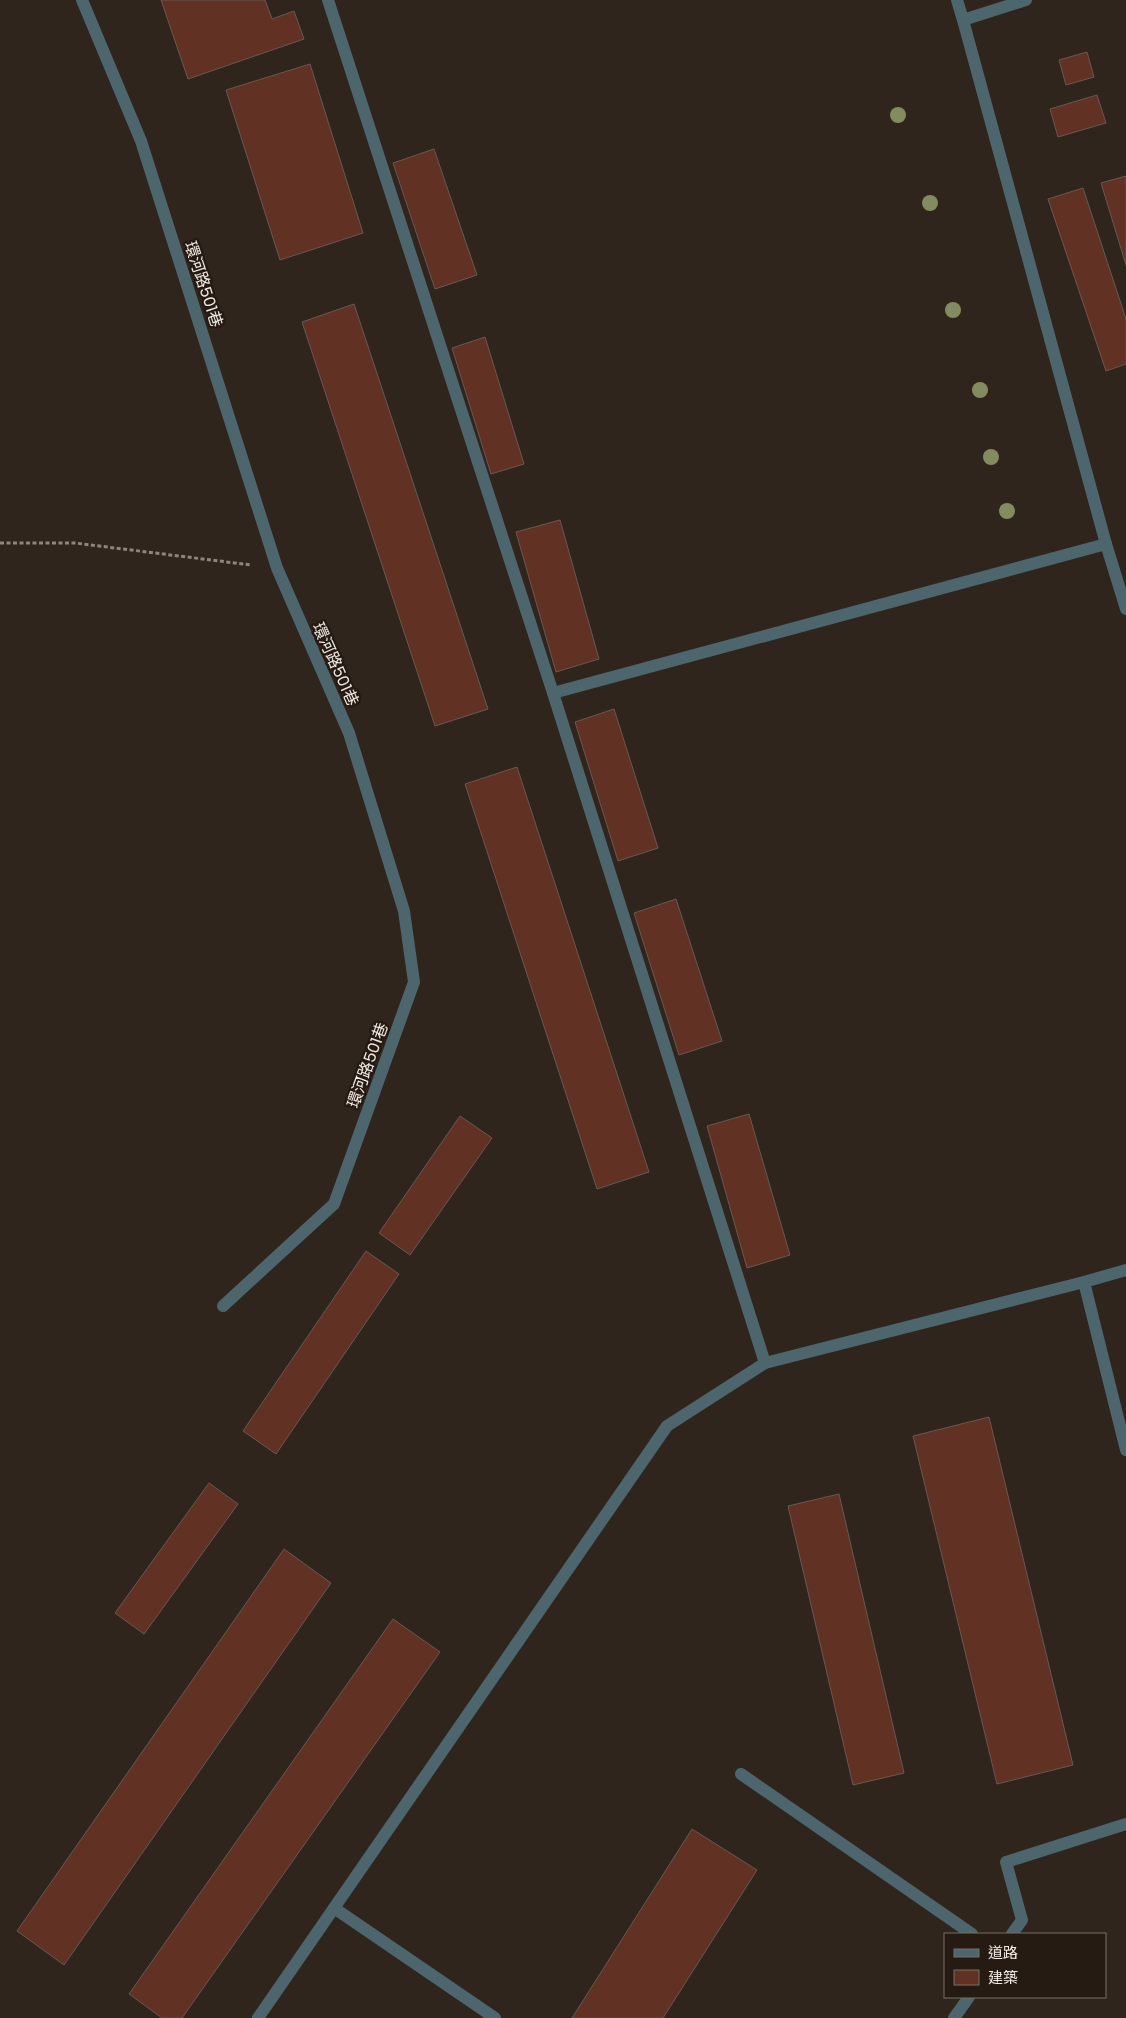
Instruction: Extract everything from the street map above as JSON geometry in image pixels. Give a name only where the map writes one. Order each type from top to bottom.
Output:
[{"type":"street","name":"環河路501巷","points":[[82,0],[141,141],[277,568],[348,733],[404,911],[414,982],[334,1204],[223,1306]]},
{"type":"street","points":[[328,0],[553,692],[765,1363]]},
{"type":"street","points":[[957,0],[1106,544],[1126,609]]},
{"type":"street","points":[[964,20],[1026,0]]},
{"type":"street","points":[[553,692],[1106,544]]},
{"type":"street","points":[[258,2018],[667,1426],[765,1363],[1126,1270]]},
{"type":"street","points":[[1084,1282],[1126,1450]]},
{"type":"street","points":[[741,1774],[971,1933]]},
{"type":"street","points":[[1013,1933],[1022,1920],[1006,1862],[1126,1824]]},
{"type":"street","points":[[334,1908],[495,2018]]},
{"type":"street","points":[[954,2018],[968,1998]]},
{"type":"path","points":[[0,543],[75,543],[277,568]]},
{"type":"building","points":[[161,0],[265,0],[272,19],[294,11],[304,39],[188,79]]},
{"type":"building","points":[[1087,52],[1094,77],[1066,85],[1059,60]]},
{"type":"building","points":[[310,64],[363,233],[280,260],[226,90]]},
{"type":"building","points":[[1097,95],[1106,123],[1058,137],[1050,109]]},
{"type":"building","points":[[434,149],[477,275],[435,289],[393,163]]},
{"type":"building","points":[[1126,176],[1126,265],[1101,183]]},
{"type":"building","points":[[1083,188],[1126,319],[1126,364],[1106,371],[1048,199]]},
{"type":"building","points":[[354,304],[488,709],[435,726],[302,322]]},
{"type":"building","points":[[485,337],[524,464],[491,474],[452,348]]},
{"type":"building","points":[[560,520],[599,659],[556,672],[516,532]]},
{"type":"building","points":[[614,709],[658,848],[618,861],[575,722]]},
{"type":"building","points":[[517,767],[649,1172],[597,1189],[465,784]]},
{"type":"building","points":[[676,899],[722,1041],[679,1055],[634,913]]},
{"type":"building","points":[[749,1114],[790,1255],[747,1268],[707,1126]]},
{"type":"building","points":[[460,1116],[492,1138],[410,1255],[379,1233]]},
{"type":"building","points":[[366,1251],[399,1274],[276,1454],[243,1431]]},
{"type":"building","points":[[989,1417],[1073,1765],[997,1784],[913,1436]]},
{"type":"building","points":[[209,1483],[238,1504],[144,1634],[115,1613]]},
{"type":"building","points":[[839,1494],[904,1773],[853,1785],[788,1506]]},
{"type":"building","points":[[284,1549],[331,1583],[64,1965],[17,1931]]},
{"type":"building","points":[[393,1619],[440,1652],[182,2018],[162,2018],[129,1994]]},
{"type":"building","points":[[692,1829],[757,1870],[663,2018],[572,2018]]}]
